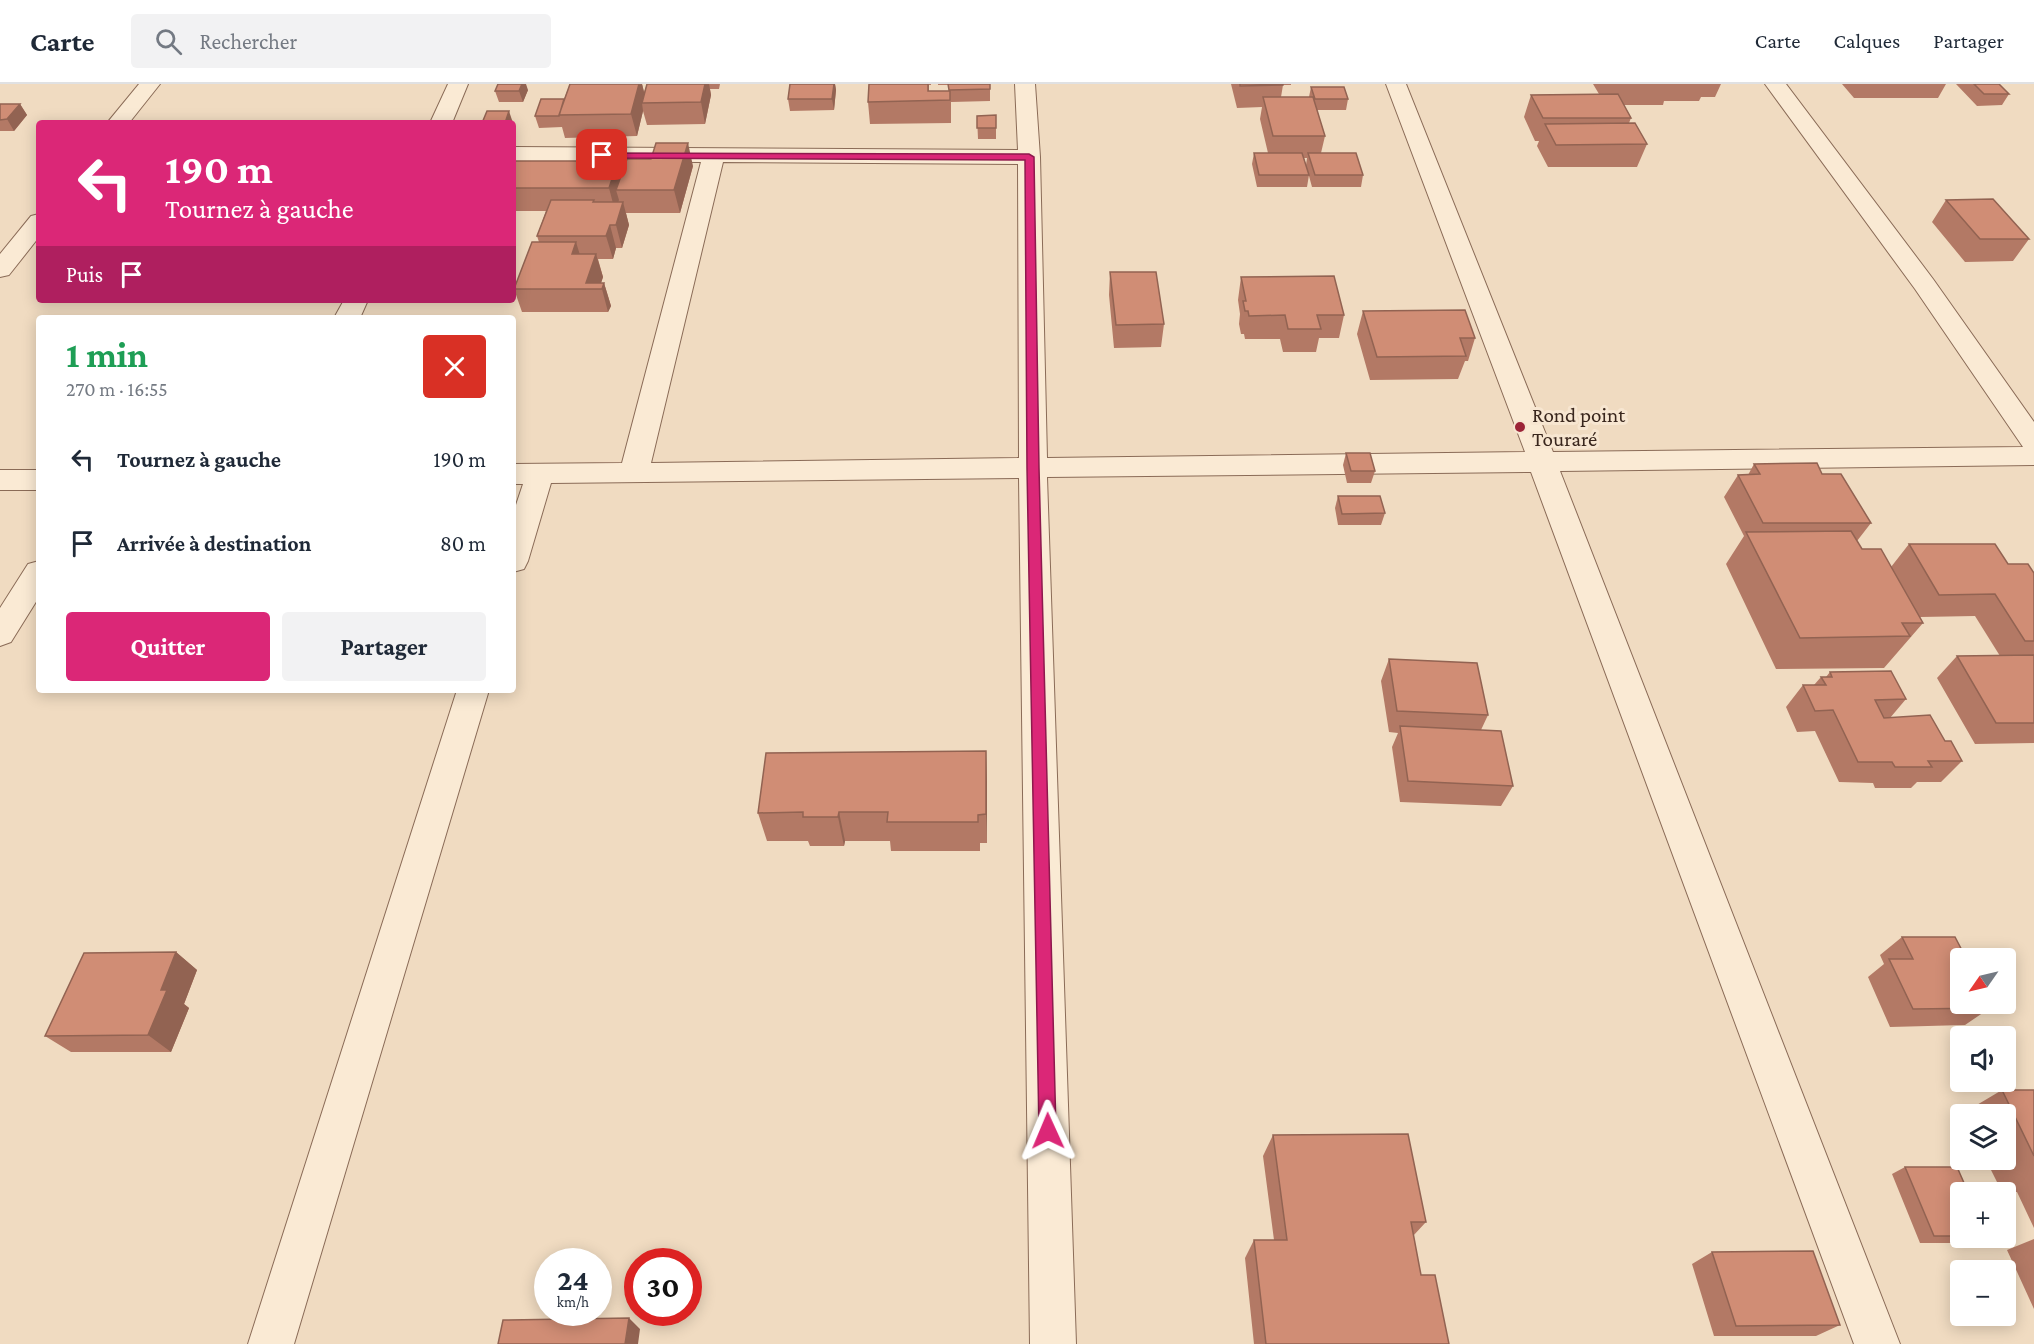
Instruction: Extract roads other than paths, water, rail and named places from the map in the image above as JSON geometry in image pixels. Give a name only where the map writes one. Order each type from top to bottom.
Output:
[{"type":"street","points":[[120,120],[150,84]]},
{"type":"street","points":[[442,120],[458,84]]},
{"type":"street","points":[[1025,84],[1029,157],[1033,468],[1053,1344]]},
{"type":"street","points":[[1396,84],[1543,462],[1559,513],[1877,1344]]},
{"type":"street","points":[[1775,84],[1924,284],[2034,442]]},
{"type":"street","points":[[516,154],[1029,157]]},
{"type":"street","points":[[634,473],[714,155]]},
{"type":"street","points":[[0,270],[36,226]]},
{"type":"street","points":[[516,541],[526,474],[2034,456]]},
{"type":"street","points":[[0,480],[36,480]]},
{"type":"street","points":[[0,634],[36,577]]},
{"type":"street","points":[[271,1344],[472,693]]},
{"type":"place","name":"Rond point Touraré","points":[[1520,427]]}]
